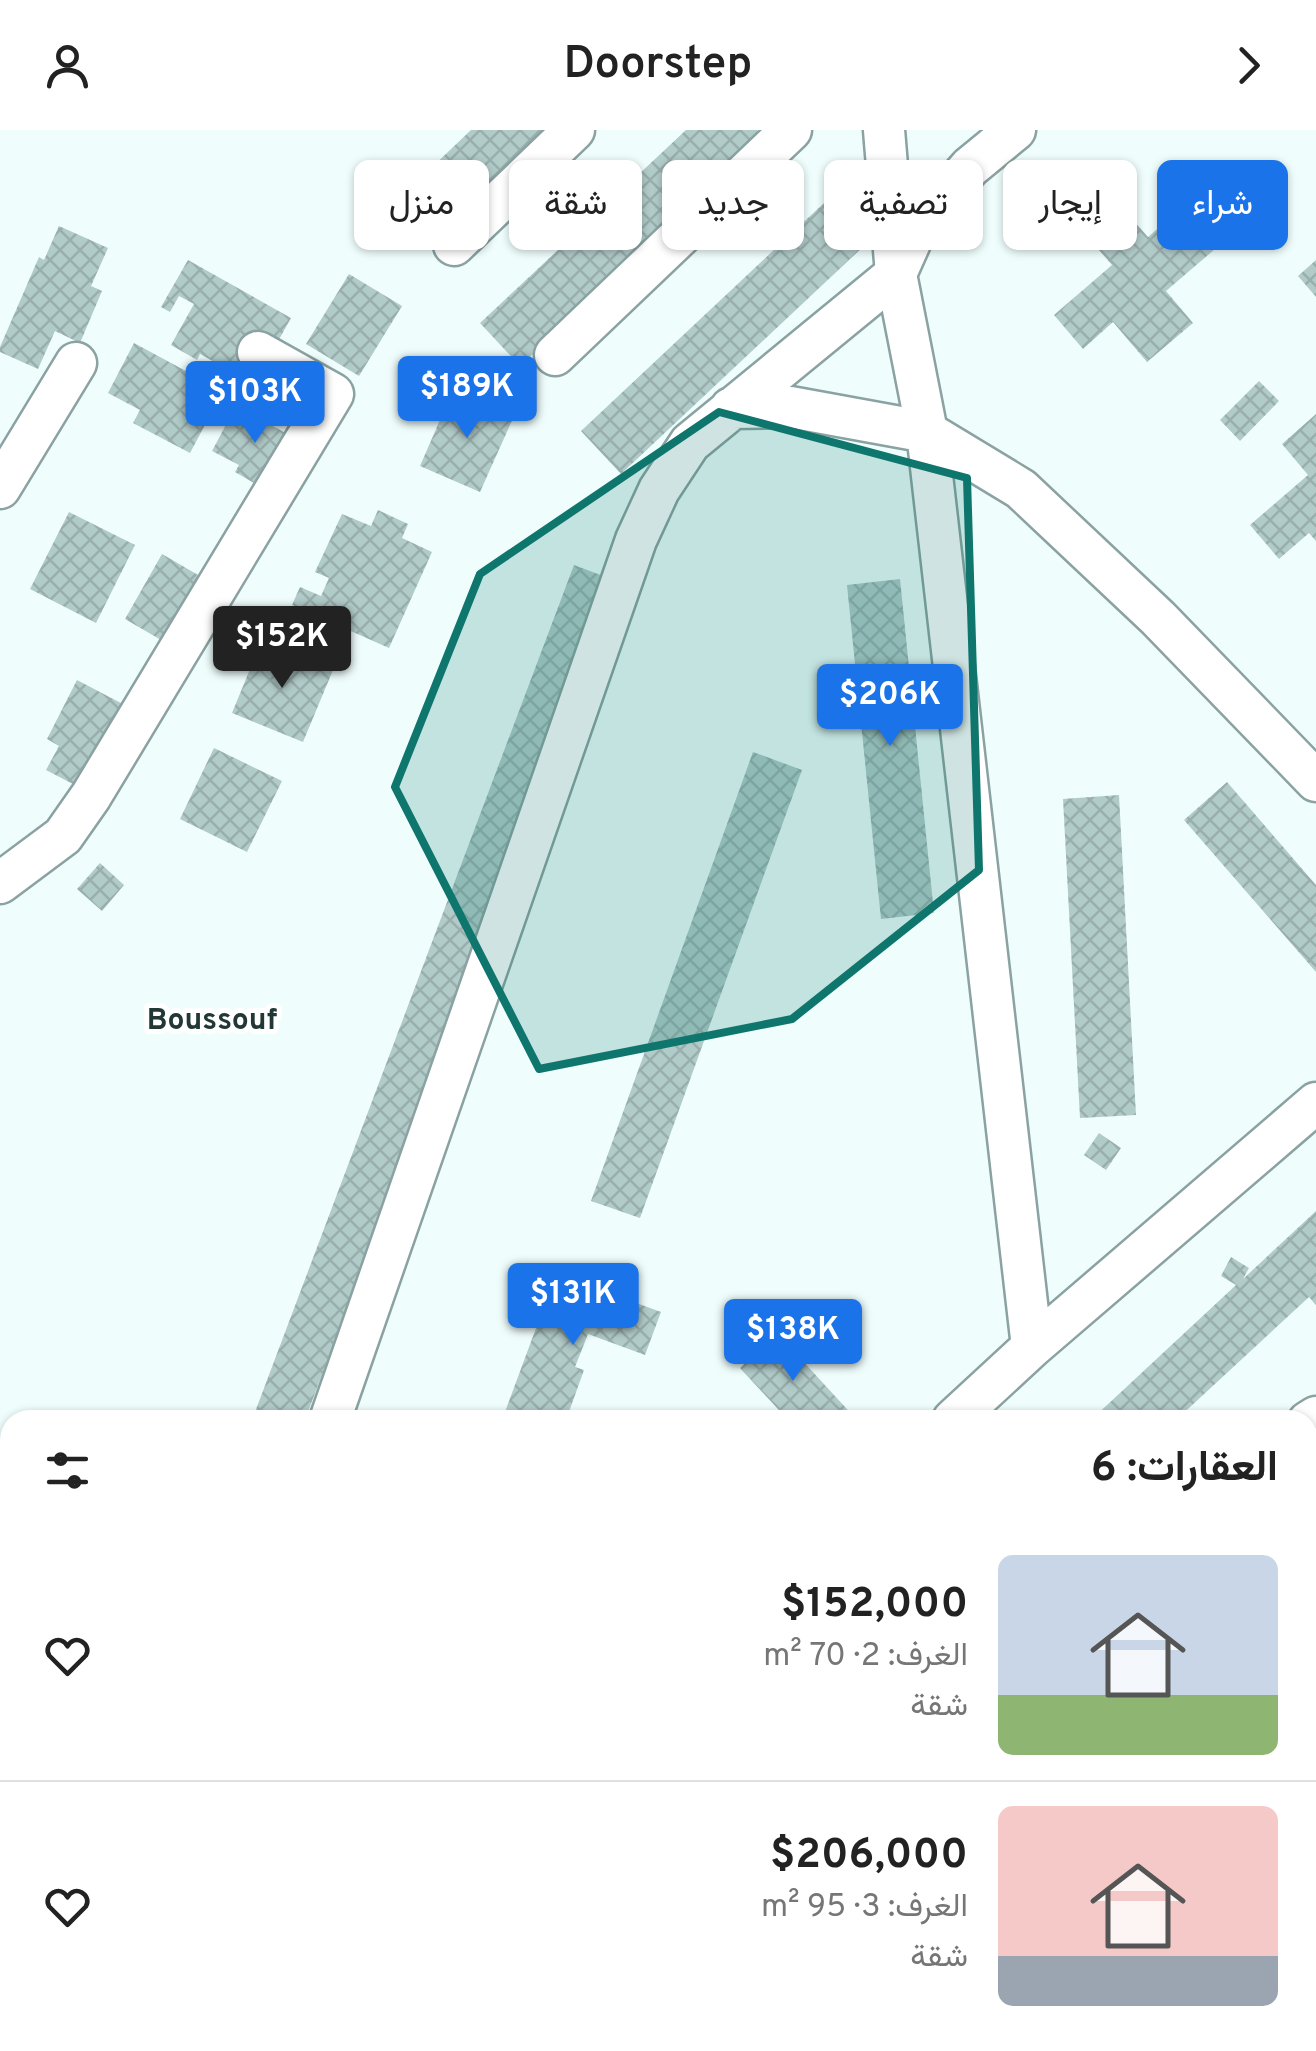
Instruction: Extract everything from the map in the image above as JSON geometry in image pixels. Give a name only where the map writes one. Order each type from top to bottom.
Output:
[{"type":"street","points":[[489,211],[574,130]]},
{"type":"street","points":[[555,356],[791,130]]},
{"type":"street","points":[[884,130],[896,274],[926,432],[1032,1348]]},
{"type":"street","points":[[333,1410],[636,540],[659,490],[690,442],[896,274],[918,227],[970,166],[1015,130]]},
{"type":"street","points":[[0,884],[62,836],[91,796],[334,394],[258,352]]},
{"type":"street","points":[[0,488],[76,363]]},
{"type":"street","points":[[731,408],[790,407],[926,432],[1020,489],[1158,618],[1316,781]]},
{"type":"street","points":[[964,1410],[1316,1103]]},
{"type":"highlighted area","points":[[719,412],[967,478],[979,870],[792,1019],[539,1069],[395,787],[480,574]]},
{"type":"building","points":[[471,130],[554,130],[523,160],[509,160],[509,173],[489,192],[489,160],[440,160]]},
{"type":"building","points":[[686,130],[757,130],[764,137],[739,160],[662,160],[662,233],[520,366],[480,323],[558,250],[642,250],[642,171]]},
{"type":"building","points":[[824,203],[824,250],[860,250],[621,474],[581,431],[774,250],[804,250],[804,222]]},
{"type":"building","points":[[1137,224],[1148,237],[1157,229],[1157,250],[1214,250],[1166,291],[1193,323],[1147,362],[1113,322],[1083,349],[1054,315],[1112,265],[1099,250],[1137,250]]},
{"type":"building","points":[[59,226],[108,248],[91,286],[102,291],[80,343],[55,331],[38,369],[0,352],[0,347],[39,257],[44,260]]},
{"type":"building","points":[[188,260],[291,318],[254,384],[200,354],[197,360],[171,345],[194,304],[179,296],[170,312],[161,307]]},
{"type":"building","points":[[1316,260],[1316,297],[1298,276]]},
{"type":"building","points":[[349,274],[402,306],[359,376],[306,344]]},
{"type":"building","points":[[134,343],[223,391],[190,453],[133,423],[140,410],[108,393]]},
{"type":"building","points":[[1259,381],[1279,401],[1240,441],[1220,420]]},
{"type":"building","points":[[453,390],[514,416],[480,492],[420,466]]},
{"type":"building","points":[[236,406],[304,443],[259,486],[235,472],[239,465],[212,451]]},
{"type":"building","points":[[1316,414],[1316,541],[1309,533],[1279,559],[1250,525],[1308,475],[1282,444]]},
{"type":"building","points":[[378,510],[408,524],[402,538],[432,552],[389,648],[292,605],[300,587],[321,596],[329,578],[315,572],[342,514],[371,526]]},
{"type":"building","points":[[69,512],[135,545],[96,623],[30,589]]},
{"type":"building","points":[[162,554],[229,593],[192,658],[125,619]]},
{"type":"building","points":[[574,565],[619,582],[309,1410],[256,1410]]},
{"type":"building","points":[[900,579],[934,913],[881,919],[847,585]]},
{"type":"building","points":[[262,640],[333,670],[303,742],[232,713]]},
{"type":"building","points":[[77,680],[138,712],[94,795],[46,770],[59,746],[47,739]]},
{"type":"building","points":[[214,748],[282,781],[247,852],[180,819]]},
{"type":"building","points":[[753,752],[802,770],[640,1218],[591,1201]]},
{"type":"building","points":[[1227,782],[1316,885],[1316,972],[1184,820]]},
{"type":"building","points":[[1119,795],[1136,1115],[1080,1118],[1063,799]]},
{"type":"building","points":[[100,863],[124,885],[102,911],[77,889]]},
{"type":"building","points":[[1099,1133],[1121,1148],[1106,1170],[1084,1155]]},
{"type":"building","points":[[1316,1211],[1316,1305],[1309,1297],[1187,1410],[1102,1410],[1236,1285],[1221,1276],[1231,1257],[1249,1268],[1243,1279]]},
{"type":"building","points":[[576,1281],[661,1312],[645,1355],[588,1334],[575,1367],[584,1370],[570,1410],[506,1410],[552,1285],[576,1294]]},
{"type":"building","points":[[777,1333],[848,1410],[779,1410],[740,1368]]},
{"type":"district","name":"Boussouf","points":[[212,1021]]}]
